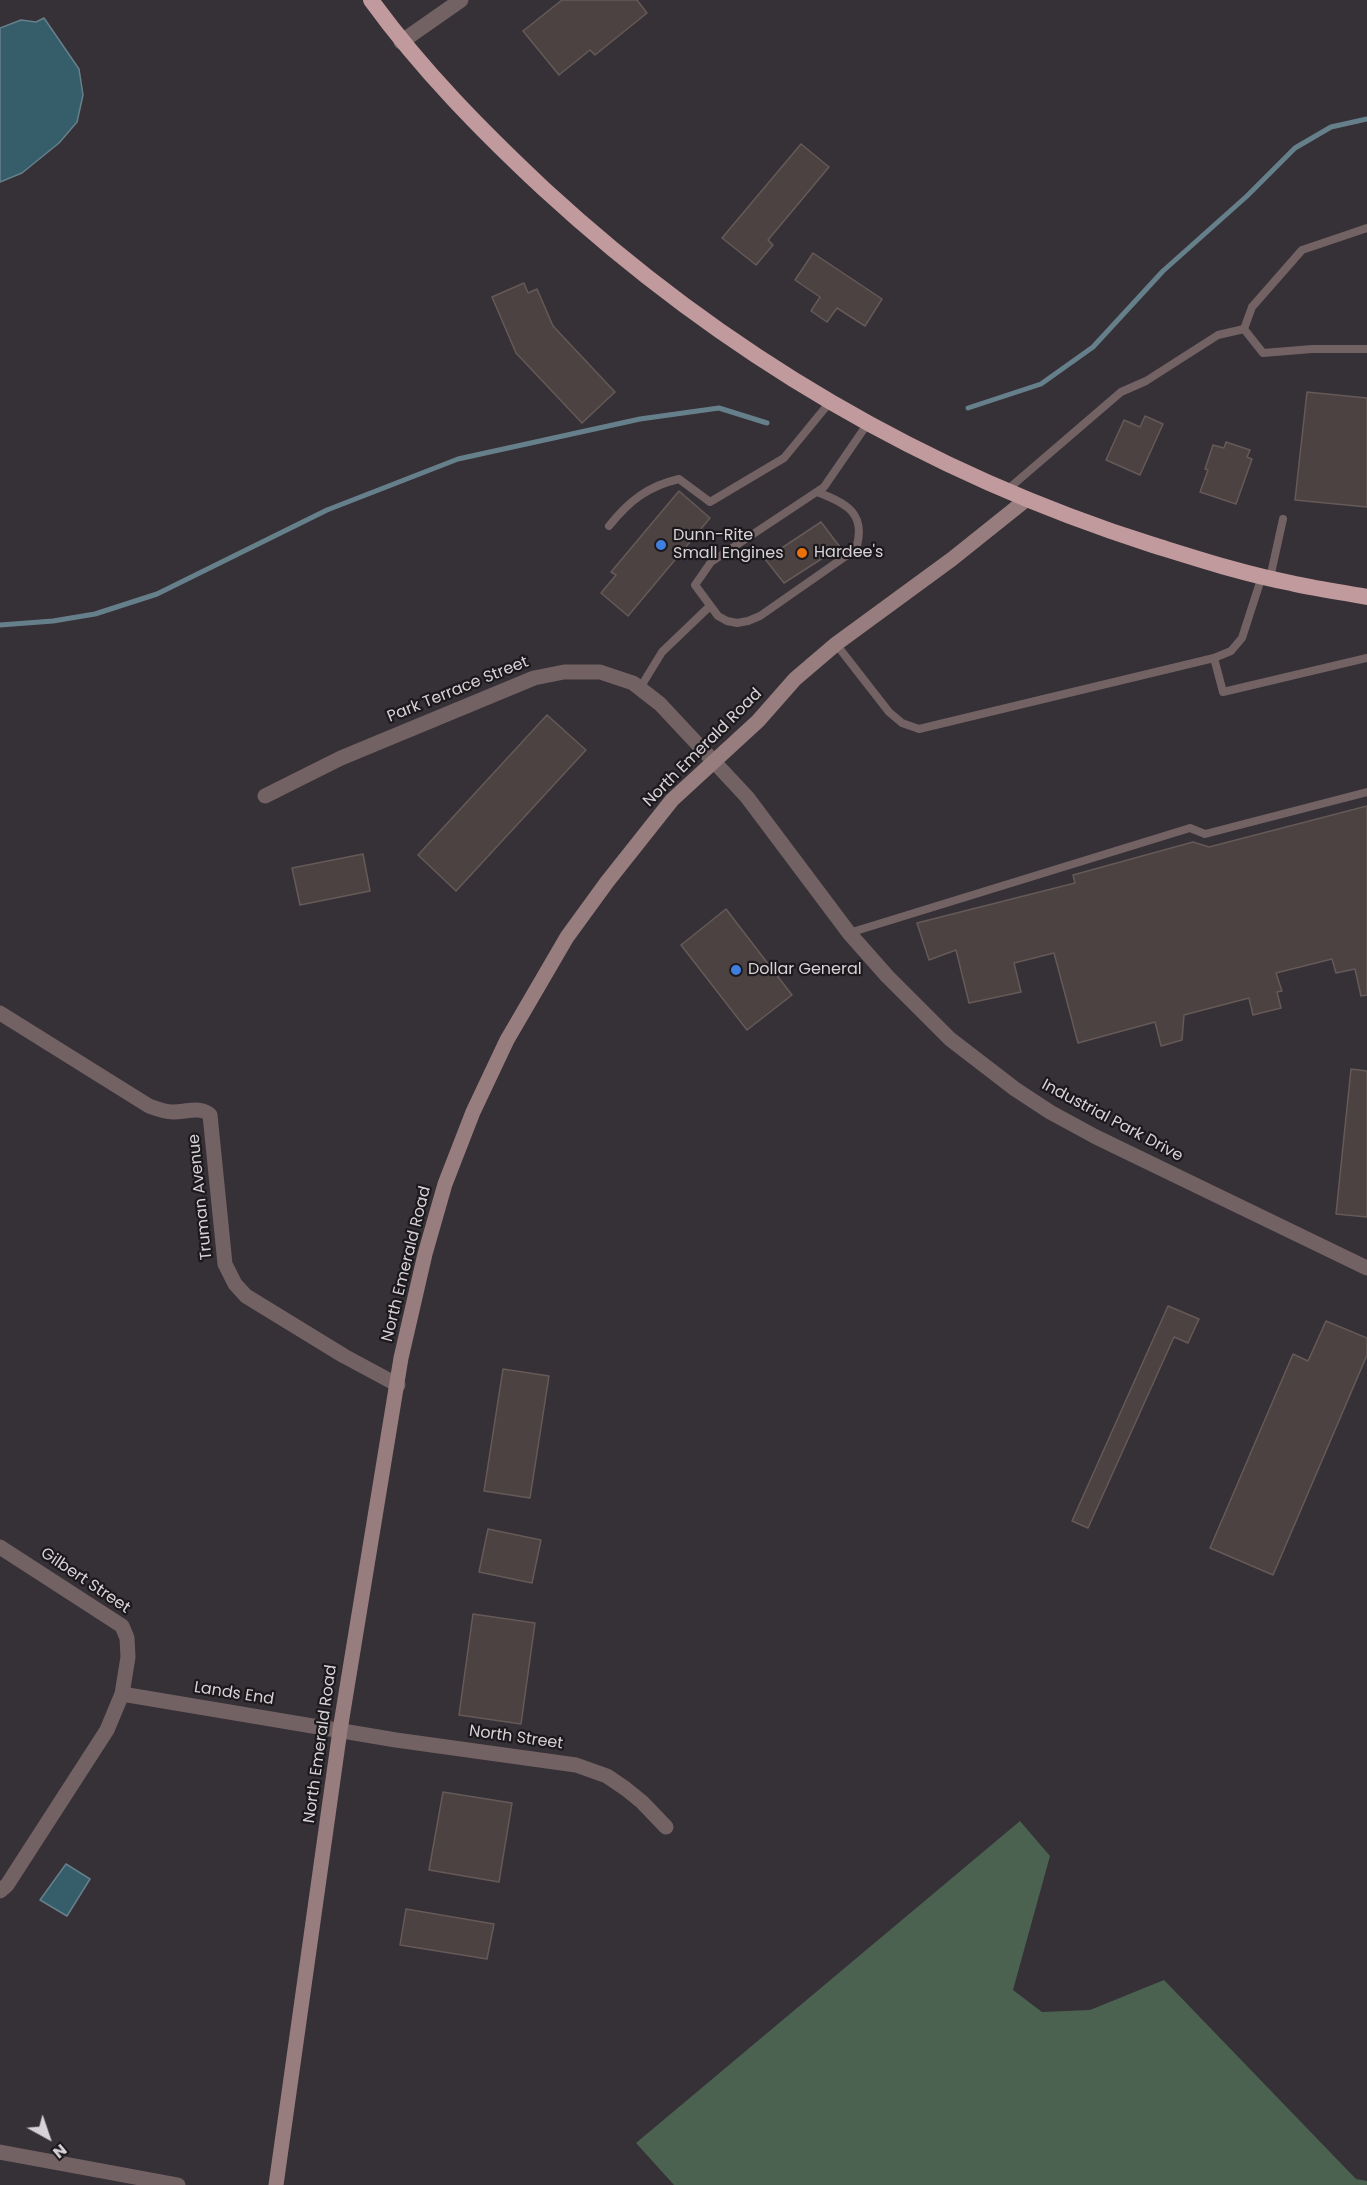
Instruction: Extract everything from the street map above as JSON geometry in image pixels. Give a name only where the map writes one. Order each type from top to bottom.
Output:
[{"type":"highway","points":[[370,0],[401,42],[447,92],[516,162],[599,239],[669,296],[764,362],[830,402],[917,449],[1006,490],[1119,534],[1208,563],[1367,597]]},
{"type":"main road","name":"North Emerald Road","points":[[276,2185],[340,1730],[398,1385],[425,1254],[445,1184],[473,1112],[507,1040],[567,938],[607,882],[672,801],[758,721],[795,680],[836,644],[952,559],[1027,499]]},
{"type":"street","points":[[401,42],[461,0]]},
{"type":"street","name":"Park Terrace Street","points":[[265,796],[340,758],[534,678],[564,672],[591,671],[616,676],[640,688],[660,704],[716,762]]},
{"type":"street","name":"Industrial Park Drive","points":[[716,762],[747,797],[849,933],[919,1010],[981,1064],[1024,1095],[1096,1137],[1367,1268]]},
{"type":"street","name":"Truman Avenue","points":[[0,1012],[149,1106],[171,1112],[206,1111],[210,1115],[225,1264],[234,1284],[246,1296],[344,1356],[398,1385]]},
{"type":"street","name":"Gilbert Street","points":[[0,1547],[125,1630],[128,1657],[122,1694]]},
{"type":"street","points":[[0,1891],[7,1885],[106,1730],[122,1694]]},
{"type":"street","name":"Lands End","points":[[122,1694],[340,1730]]},
{"type":"street","name":"North Street","points":[[340,1730],[588,1767],[626,1789],[666,1827]]},
{"type":"street","points":[[0,2152],[178,2185]]},
{"type":"lane","points":[[1244,329],[1252,307],[1302,250],[1367,228]]},
{"type":"lane","points":[[1244,329],[1263,353],[1312,349],[1367,349]]},
{"type":"lane","points":[[1006,490],[1121,393],[1146,381],[1218,335],[1244,329]]},
{"type":"lane","points":[[609,526],[623,509],[642,494],[660,483],[679,478],[710,502],[784,458],[830,402]]},
{"type":"lane","points":[[817,492],[842,501],[854,513],[859,538],[856,549],[760,616],[737,623],[718,616],[695,585],[711,562],[824,487],[868,423]]},
{"type":"lane","points":[[836,644],[889,712],[902,723],[919,729],[1214,658],[1231,651],[1242,638],[1266,577],[1283,519]]},
{"type":"lane","points":[[640,688],[662,652],[710,606]]},
{"type":"lane","points":[[1214,658],[1223,692],[1367,658]]},
{"type":"lane","points":[[849,933],[1190,828],[1205,834],[1367,792]]},
{"type":"green space","points":[[1020,1821],[1050,1856],[1013,1990],[1042,2012],[1090,2010],[1164,1980],[1356,2179],[1367,2181],[1367,2185],[674,2185],[636,2143]]},
{"type":"water","points":[[44,18],[79,69],[83,95],[77,122],[59,143],[22,173],[0,182],[0,28],[21,20],[36,22]]},
{"type":"water","points":[[66,1864],[90,1879],[67,1916],[40,1900]]},
{"type":"building","points":[[562,0],[637,0],[647,13],[595,55],[590,50],[559,75],[523,31]]},
{"type":"building","points":[[801,144],[829,167],[768,240],[773,245],[756,265],[722,238]]},
{"type":"building","points":[[813,253],[882,299],[865,326],[837,308],[827,322],[811,311],[820,297],[795,280]]},
{"type":"building","points":[[524,283],[528,293],[537,289],[553,326],[615,392],[582,423],[516,353],[492,297]]},
{"type":"building","points":[[1307,392],[1367,398],[1367,507],[1295,500]]},
{"type":"building","points":[[1145,416],[1163,424],[1140,475],[1106,460],[1124,420],[1140,427]]},
{"type":"building","points":[[1226,442],[1250,450],[1247,457],[1252,459],[1236,504],[1200,492],[1208,470],[1205,469],[1213,445],[1224,448]]},
{"type":"building","name":"Dunn-Rite Small Engines","points":[[679,491],[710,518],[628,616],[601,593],[616,575],[611,572]]},
{"type":"building","name":"Hardee's","points":[[821,522],[840,547],[784,583],[765,559]]},
{"type":"building","points":[[547,715],[586,750],[456,891],[418,855]]},
{"type":"building","points":[[1367,806],[1367,995],[1361,996],[1355,969],[1336,973],[1332,959],[1276,973],[1282,991],[1277,992],[1281,1008],[1253,1015],[1249,998],[1184,1015],[1182,1040],[1161,1046],[1155,1022],[1078,1043],[1054,953],[1014,963],[1021,992],[969,1003],[956,950],[929,960],[917,923],[1075,883],[1073,875],[1193,842],[1209,847]]},
{"type":"building","points":[[363,854],[370,891],[300,905],[292,868]]},
{"type":"building","name":"Dollar General","points":[[726,909],[792,995],[747,1030],[681,945]]},
{"type":"building","points":[[1351,1069],[1367,1071],[1367,1217],[1336,1214]]},
{"type":"building","points":[[1168,1306],[1199,1319],[1188,1343],[1174,1337],[1088,1528],[1072,1521]]},
{"type":"building","points":[[1326,1321],[1367,1338],[1367,1355],[1273,1575],[1210,1548],[1293,1354],[1308,1361]]},
{"type":"building","points":[[503,1369],[549,1376],[530,1498],[484,1491]]},
{"type":"building","points":[[488,1529],[541,1540],[532,1583],[479,1572]]},
{"type":"building","points":[[473,1614],[535,1623],[521,1724],[459,1715]]},
{"type":"building","points":[[443,1792],[512,1803],[499,1882],[429,1870]]},
{"type":"building","points":[[406,1909],[494,1924],[487,1959],[400,1945]]},
{"type":"waterway","points":[[968,408],[1041,384],[1093,347],[1163,271],[1247,196],[1295,148],[1331,127],[1367,119]]},
{"type":"waterway","points":[[0,625],[53,621],[95,614],[157,594],[327,510],[458,459],[640,419],[719,408],[767,423]]},
{"type":"place","name":"Dunn-Rite Small Engines","points":[[661,545]]},
{"type":"place","name":"Hardee's","points":[[802,553]]},
{"type":"place","name":"Dollar General","points":[[736,970]]}]
